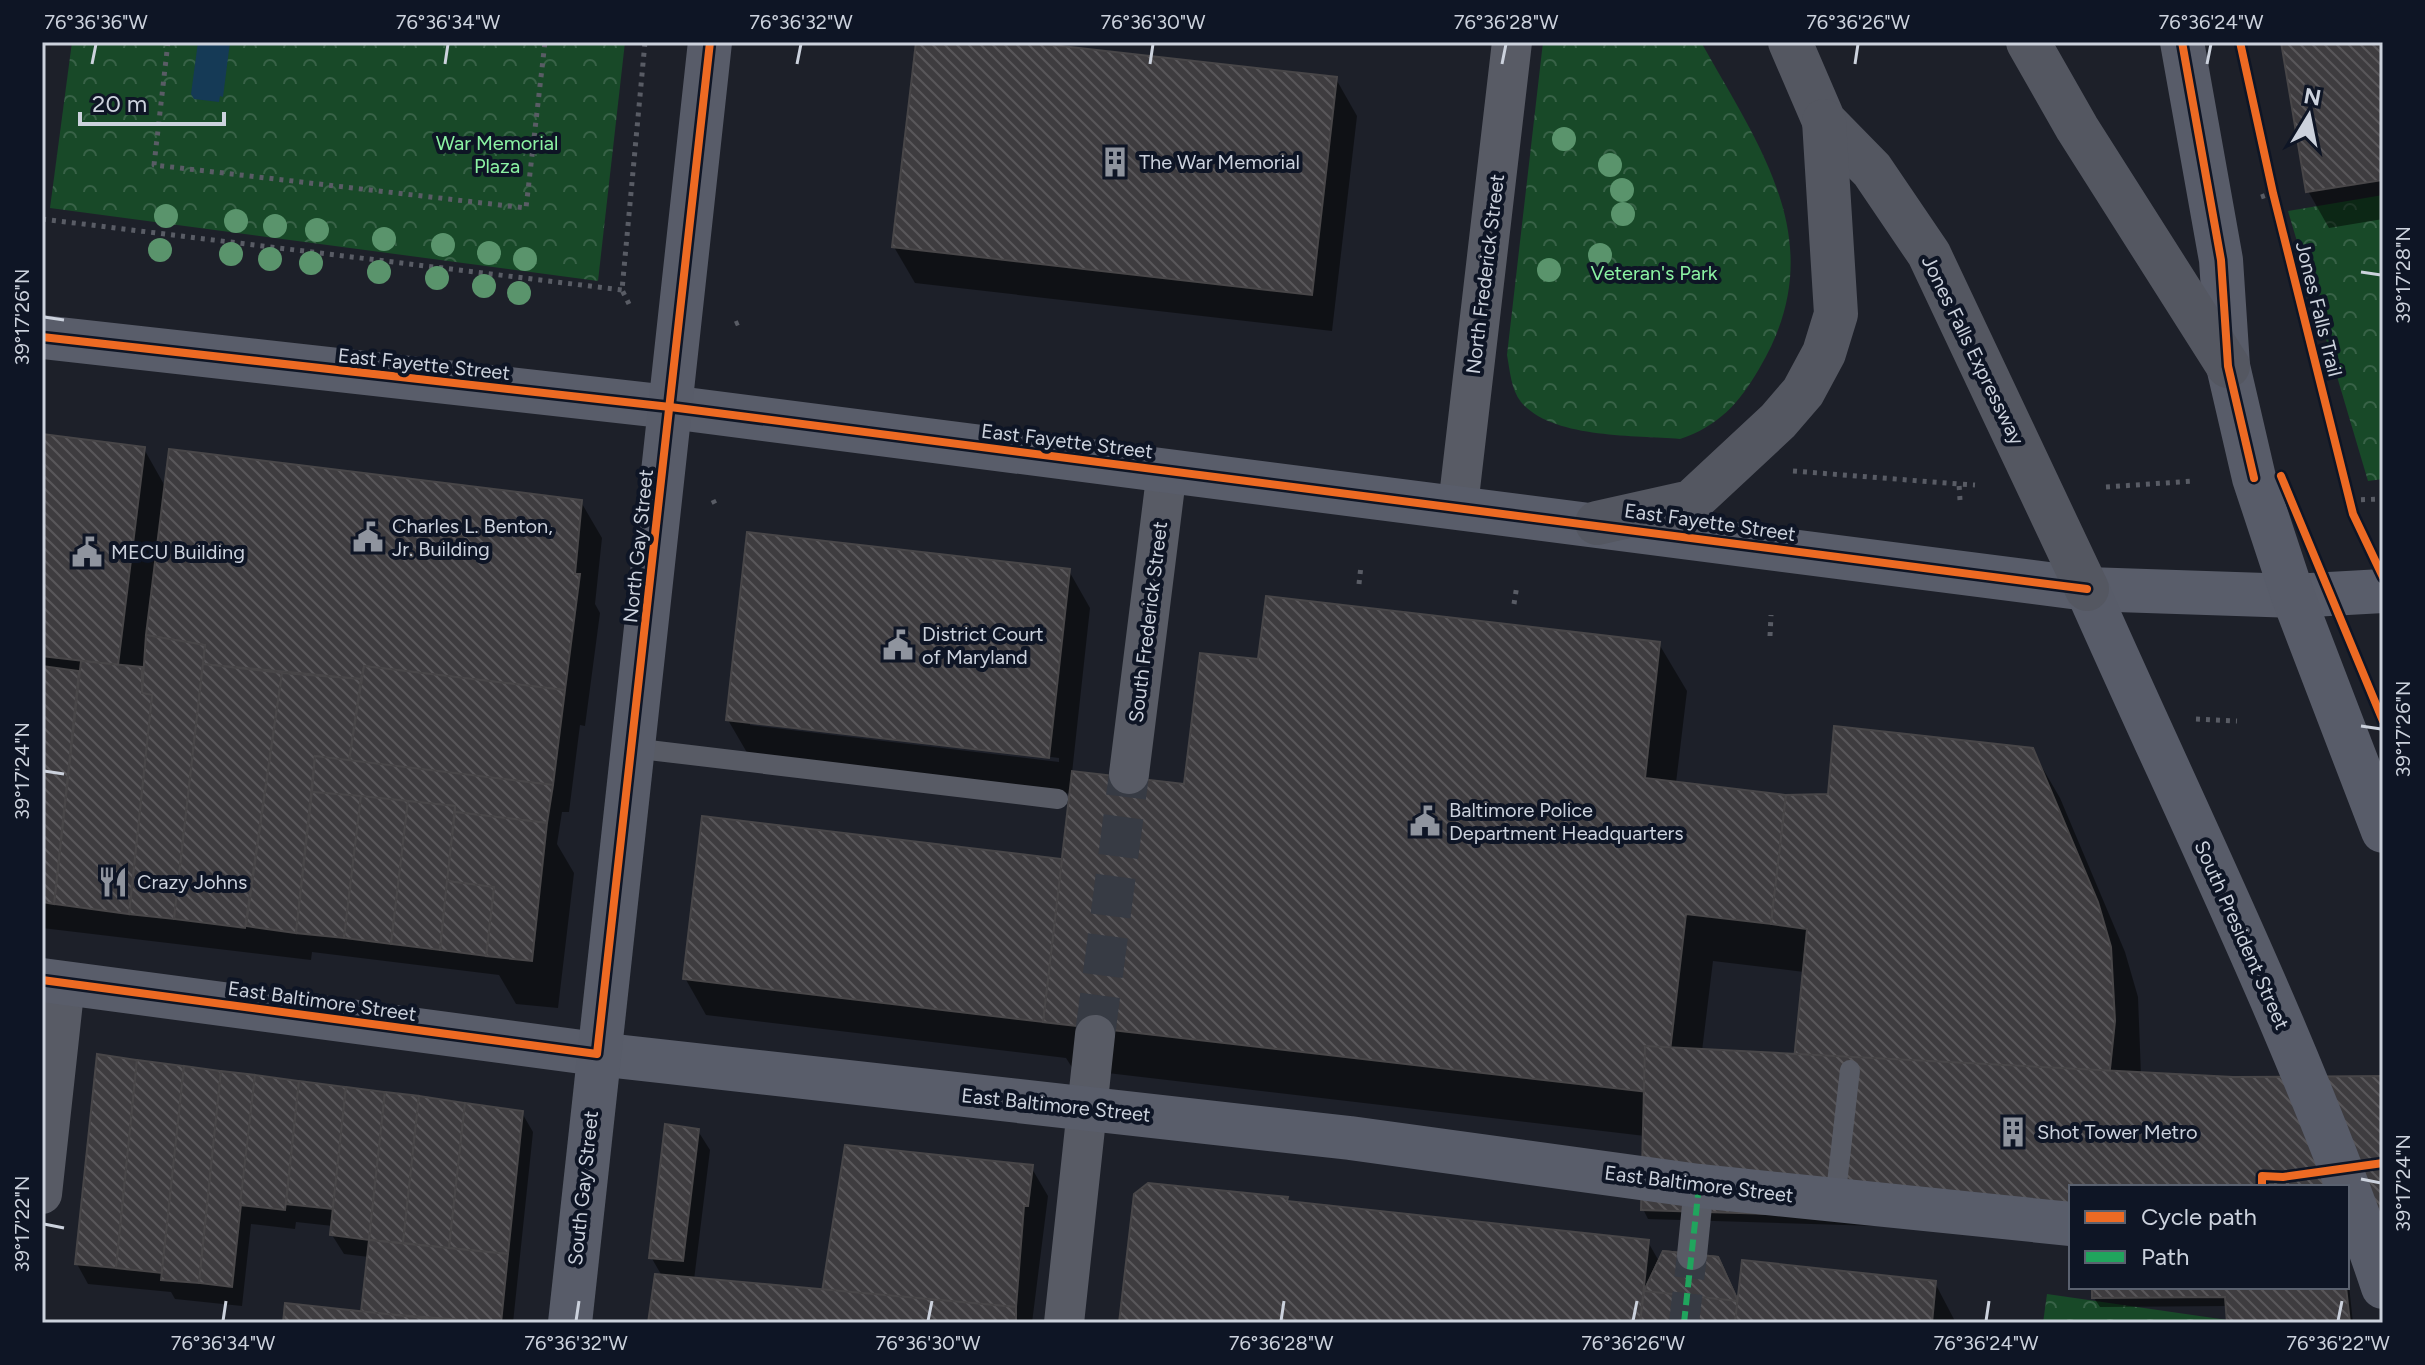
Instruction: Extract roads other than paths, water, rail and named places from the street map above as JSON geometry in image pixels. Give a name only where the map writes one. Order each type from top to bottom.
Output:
[{"type":"highway","name":"Jones Falls Expressway","points":[[1790,42],[1824,121],[1872,170],[1929,254],[2087,589]]},
{"type":"highway","points":[[2028,42],[2077,128],[2228,366]]},
{"type":"highway","points":[[1597,523],[1691,502],[1778,421],[1803,392],[1824,353],[1836,314],[1824,121]]},
{"type":"main road","name":"North Gay Street","points":[[597,1054],[710,42]]},
{"type":"main road","points":[[2182,42],[2221,260],[2228,366],[2254,478],[2293,596],[2383,831]]},
{"type":"main road","name":"East Fayette Street","points":[[42,337],[670,407],[1597,523],[2087,589],[2293,596],[2383,591]]},
{"type":"main road","name":"South President Street","points":[[2087,589],[2269,991],[2348,1185]]},
{"type":"main road","name":"East Baltimore Street","points":[[54,981],[597,1054],[1350,1138],[1699,1186],[2069,1224]]},
{"type":"main road","name":"South Gay Street","points":[[570,1323],[597,1054]]},
{"type":"main road","name":"South President Street","points":[[2349,1188],[2383,1287]]},
{"type":"street","name":"North Frederick Street","points":[[1458,506],[1512,42]]},
{"type":"street","name":"South Frederick Street","points":[[1129,774],[1167,470]]},
{"type":"street","points":[[42,1194],[54,981]]},
{"type":"street","points":[[1064,1323],[1095,1035]]},
{"type":"street","points":[[1692,1255],[1699,1186]]},
{"type":"lane","points":[[632,748],[1058,799]]},
{"type":"lane","points":[[1835,1201],[1850,1070]]},
{"type":"water","points":[[198,42],[230,42],[223,97],[220,96],[219,102],[194,99],[191,94]]},
{"type":"tunnel","points":[[1095,1035],[1129,774]]},
{"type":"tunnel","points":[[1684,1323],[1692,1255]]},
{"type":"place","name":"The War Memorial","points":[[1115,162]]},
{"type":"place","name":"Charles L. Benton, Jr. Building","points":[[368,537]]},
{"type":"place","name":"MECU Building","points":[[87,552]]},
{"type":"place","name":"District Court of Maryland","points":[[898,645]]},
{"type":"place","name":"Baltimore Police Department Headquarters","points":[[1425,821]]},
{"type":"place","name":"Crazy Johns","points":[[113,882]]},
{"type":"place","name":"Shot Tower Metro","points":[[2013,1132]]},
{"type":"park label","name":"War Memorial Plaza","points":[[497,154]]},
{"type":"park label","name":"Veteran's Park","points":[[1654,273]]}]
